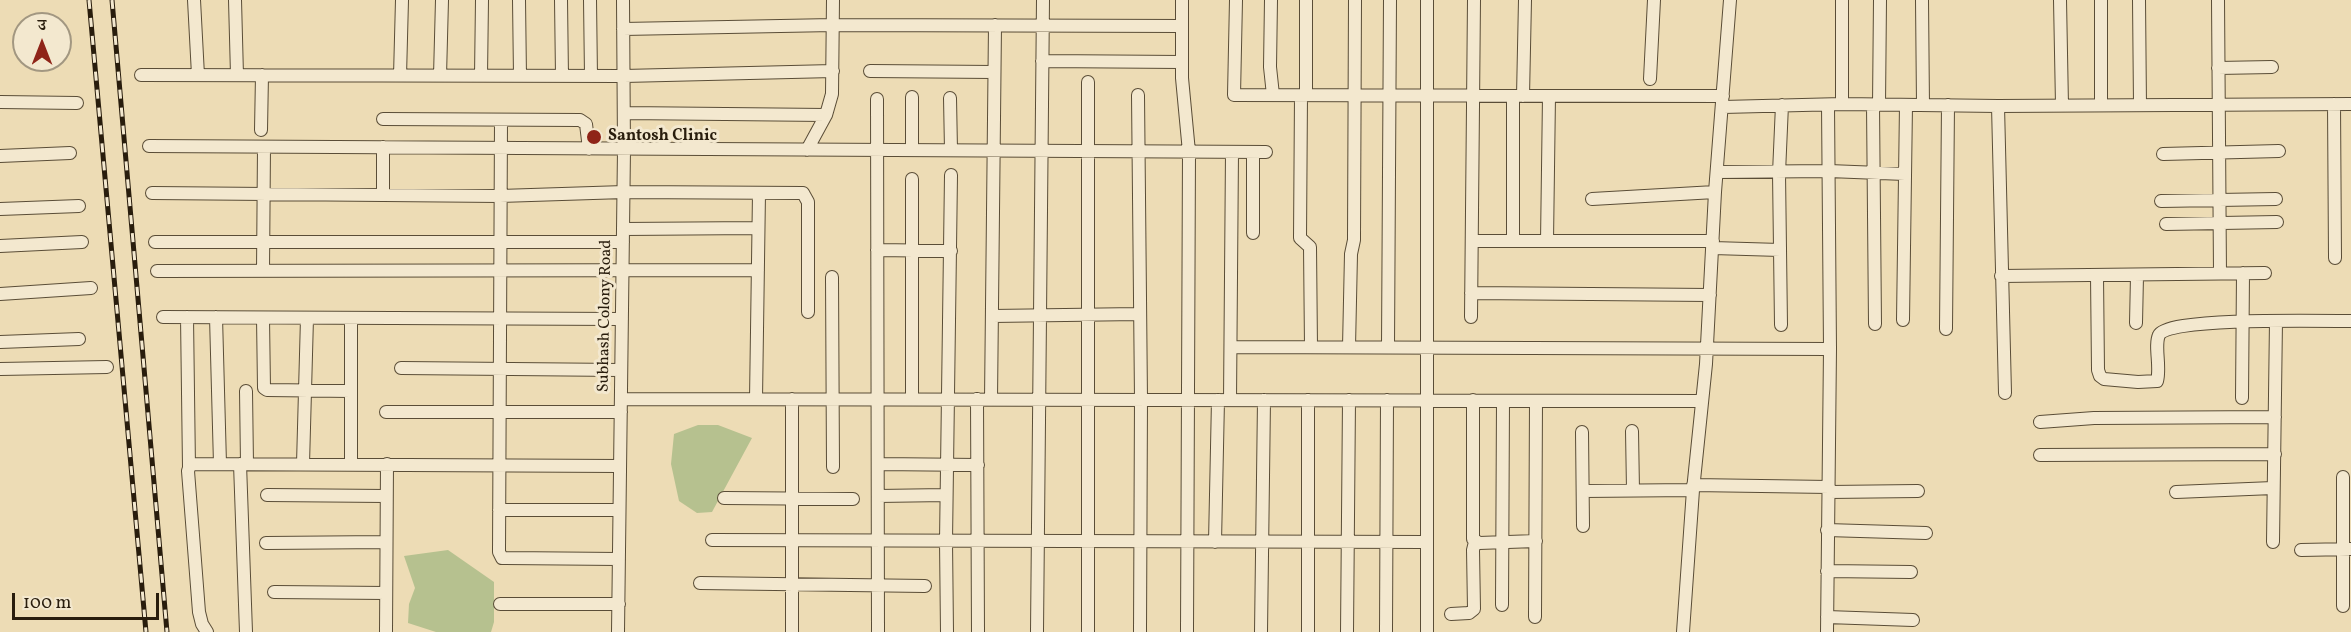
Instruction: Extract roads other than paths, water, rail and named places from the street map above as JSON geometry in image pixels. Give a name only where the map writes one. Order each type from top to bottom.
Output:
[{"type":"street","points":[[194,0],[198,75]]},
{"type":"street","points":[[235,0],[237,75]]},
{"type":"street","points":[[400,76],[402,0]]},
{"type":"street","points":[[440,76],[442,0]]},
{"type":"street","points":[[481,76],[482,0]]},
{"type":"street","points":[[519,0],[520,76]]},
{"type":"street","points":[[561,0],[562,76]]},
{"type":"street","points":[[590,0],[591,76]]},
{"type":"street","name":"Subhash Colony Road","points":[[618,632],[624,192],[623,0]]},
{"type":"street","points":[[807,150],[826,115],[832,94],[833,0]]},
{"type":"street","points":[[1037,632],[1043,0]]},
{"type":"street","points":[[1182,0],[1182,62],[1188,152],[1187,632]]},
{"type":"street","points":[[1236,0],[1234,95],[1549,96],[1782,105],[2351,104]]},
{"type":"street","points":[[1271,0],[1270,67],[1273,95]]},
{"type":"street","points":[[1306,0],[1300,238],[1310,247],[1311,347]]},
{"type":"street","points":[[1349,347],[1351,254],[1354,240],[1355,0]]},
{"type":"street","points":[[1388,347],[1390,0]]},
{"type":"street","points":[[1427,0],[1429,400],[1427,632]]},
{"type":"street","points":[[1471,316],[1474,0]]},
{"type":"street","points":[[1513,241],[1518,96],[1525,0]]},
{"type":"street","points":[[1650,79],[1654,0]]},
{"type":"street","points":[[1683,632],[1693,487],[1707,348],[1715,192],[1730,0]]},
{"type":"street","points":[[1842,0],[1842,104]]},
{"type":"street","points":[[1875,324],[1873,174],[1880,0]]},
{"type":"street","points":[[1922,0],[1923,105]]},
{"type":"street","points":[[2060,0],[2062,105]]},
{"type":"street","points":[[2101,0],[2101,105]]},
{"type":"street","points":[[2139,0],[2140,105]]},
{"type":"street","points":[[2218,0],[2220,273]]},
{"type":"street","points":[[623,29],[833,25],[1182,26]]},
{"type":"street","points":[[991,399],[995,26]]},
{"type":"street","points":[[1042,61],[1182,62]]},
{"type":"street","points":[[2218,68],[2272,67]]},
{"type":"street","points":[[141,75],[624,76],[832,71]]},
{"type":"street","points":[[870,71],[994,72]]},
{"type":"street","points":[[261,130],[262,75]]},
{"type":"street","points":[[1088,82],[1088,632]]},
{"type":"street","points":[[1138,95],[1138,314],[1141,399],[1140,632]]},
{"type":"street","points":[[1547,241],[1549,96]]},
{"type":"street","points":[[912,97],[912,150]]},
{"type":"street","points":[[950,98],[951,150]]},
{"type":"street","points":[[877,99],[878,632]]},
{"type":"street","points":[[0,102],[77,104]]},
{"type":"street","points":[[2334,104],[2335,258]]},
{"type":"street","points":[[1781,325],[1779,173],[1782,105]]},
{"type":"street","points":[[1827,632],[1830,349],[1828,105]]},
{"type":"street","points":[[1903,320],[1906,105]]},
{"type":"street","points":[[1946,329],[1948,105]]},
{"type":"street","points":[[1998,106],[2005,393]]},
{"type":"street","points":[[624,113],[826,115]]},
{"type":"street","points":[[383,119],[584,121],[589,149]]},
{"type":"street","points":[[501,121],[499,552],[502,558],[619,559]]},
{"type":"street","points":[[149,146],[1260,152],[1253,233]]},
{"type":"street","points":[[263,270],[264,147]]},
{"type":"street","points":[[383,147],[383,195]]},
{"type":"street","points":[[2163,154],[2279,151]]},
{"type":"street","points":[[1215,542],[1224,400],[1231,347],[1232,152]]},
{"type":"street","points":[[0,156],[70,153]]},
{"type":"street","points":[[1717,172],[1829,171],[1905,174]]},
{"type":"street","points":[[947,632],[946,465],[951,175]]},
{"type":"street","points":[[912,179],[912,399]]},
{"type":"street","points":[[152,193],[500,196],[624,192],[803,193],[807,197],[808,312]]},
{"type":"street","points":[[1592,199],[1715,192]]},
{"type":"street","points":[[756,399],[759,193]]},
{"type":"street","points":[[2161,201],[2276,199]]},
{"type":"street","points":[[0,209],[79,206]]},
{"type":"street","points":[[2166,224],[2277,222]]},
{"type":"street","points":[[623,229],[758,228]]},
{"type":"street","points":[[1472,241],[1713,245],[1780,250]]},
{"type":"street","points":[[0,246],[82,242]]},
{"type":"street","points":[[155,242],[623,243]]},
{"type":"street","points":[[877,250],[951,251]]},
{"type":"street","points":[[157,271],[758,270]]},
{"type":"street","points":[[2241,398],[2243,273]]},
{"type":"street","points":[[2001,276],[2265,273]]},
{"type":"street","points":[[2097,276],[2098,370],[2104,379],[2157,381],[2158,336],[2164,330],[2206,322],[2351,321]]},
{"type":"street","points":[[2136,323],[2137,276]]},
{"type":"street","points":[[832,277],[833,467]]},
{"type":"street","points":[[0,294],[91,288]]},
{"type":"street","points":[[1471,293],[1710,295]]},
{"type":"street","points":[[992,316],[1138,314]]},
{"type":"street","points":[[163,317],[622,319]]},
{"type":"street","points":[[187,317],[189,468],[199,612],[207,632]]},
{"type":"street","points":[[216,317],[220,464]]},
{"type":"street","points":[[263,318],[264,388],[351,391]]},
{"type":"street","points":[[303,464],[307,318]]},
{"type":"street","points":[[351,318],[351,464]]},
{"type":"street","points":[[2273,542],[2276,321]]},
{"type":"street","points":[[0,342],[80,339]]},
{"type":"street","points":[[1231,347],[1830,349]]},
{"type":"street","points":[[0,369],[107,368]]},
{"type":"street","points":[[401,368],[621,370]]},
{"type":"street","points":[[246,391],[243,464],[246,632]]},
{"type":"street","points":[[621,399],[1702,401]]},
{"type":"street","points":[[792,399],[792,632]]},
{"type":"street","points":[[977,399],[978,632]]},
{"type":"street","points":[[1261,632],[1264,400]]},
{"type":"street","points":[[1308,400],[1308,632]]},
{"type":"street","points":[[1347,632],[1349,400]]},
{"type":"street","points":[[1386,632],[1387,400]]},
{"type":"street","points":[[1451,614],[1469,613],[1474,609],[1473,400]]},
{"type":"street","points":[[1502,605],[1503,401]]},
{"type":"street","points":[[1535,617],[1536,401]]},
{"type":"street","points":[[386,412],[621,412]]},
{"type":"street","points":[[2040,422],[2094,418],[2275,417]]},
{"type":"street","points":[[1632,431],[1633,490]]},
{"type":"street","points":[[1582,432],[1583,526]]},
{"type":"street","points":[[2040,455],[2275,454]]},
{"type":"street","points":[[189,468],[193,464],[620,466]]},
{"type":"street","points":[[386,632],[387,464]]},
{"type":"street","points":[[878,464],[978,465]]},
{"type":"street","points":[[2343,477],[2347,549],[2343,606]]},
{"type":"street","points":[[1583,491],[1693,487],[1918,491]]},
{"type":"street","points":[[2175,492],[2273,488]]},
{"type":"street","points":[[267,495],[387,496]]},
{"type":"street","points":[[878,496],[946,495]]},
{"type":"street","points":[[724,498],[853,499]]},
{"type":"street","points":[[499,510],[619,510]]},
{"type":"street","points":[[1827,530],[1926,533]]},
{"type":"street","points":[[712,540],[1426,542]]},
{"type":"street","points":[[1475,542],[1536,541]]},
{"type":"street","points":[[267,543],[386,542]]},
{"type":"street","points":[[2301,550],[2347,549]]},
{"type":"street","points":[[1827,571],[1911,572]]},
{"type":"street","points":[[700,583],[925,586]]},
{"type":"street","points":[[274,592],[386,593]]},
{"type":"street","points":[[500,604],[619,604]]},
{"type":"street","points":[[1827,617],[1913,620]]},
{"type":"railway","points":[[89,0],[146,632]]},
{"type":"railway","points":[[112,0],[167,632]]},
{"type":"place","name":"Santosh Clinic","points":[[594,137]]}]
